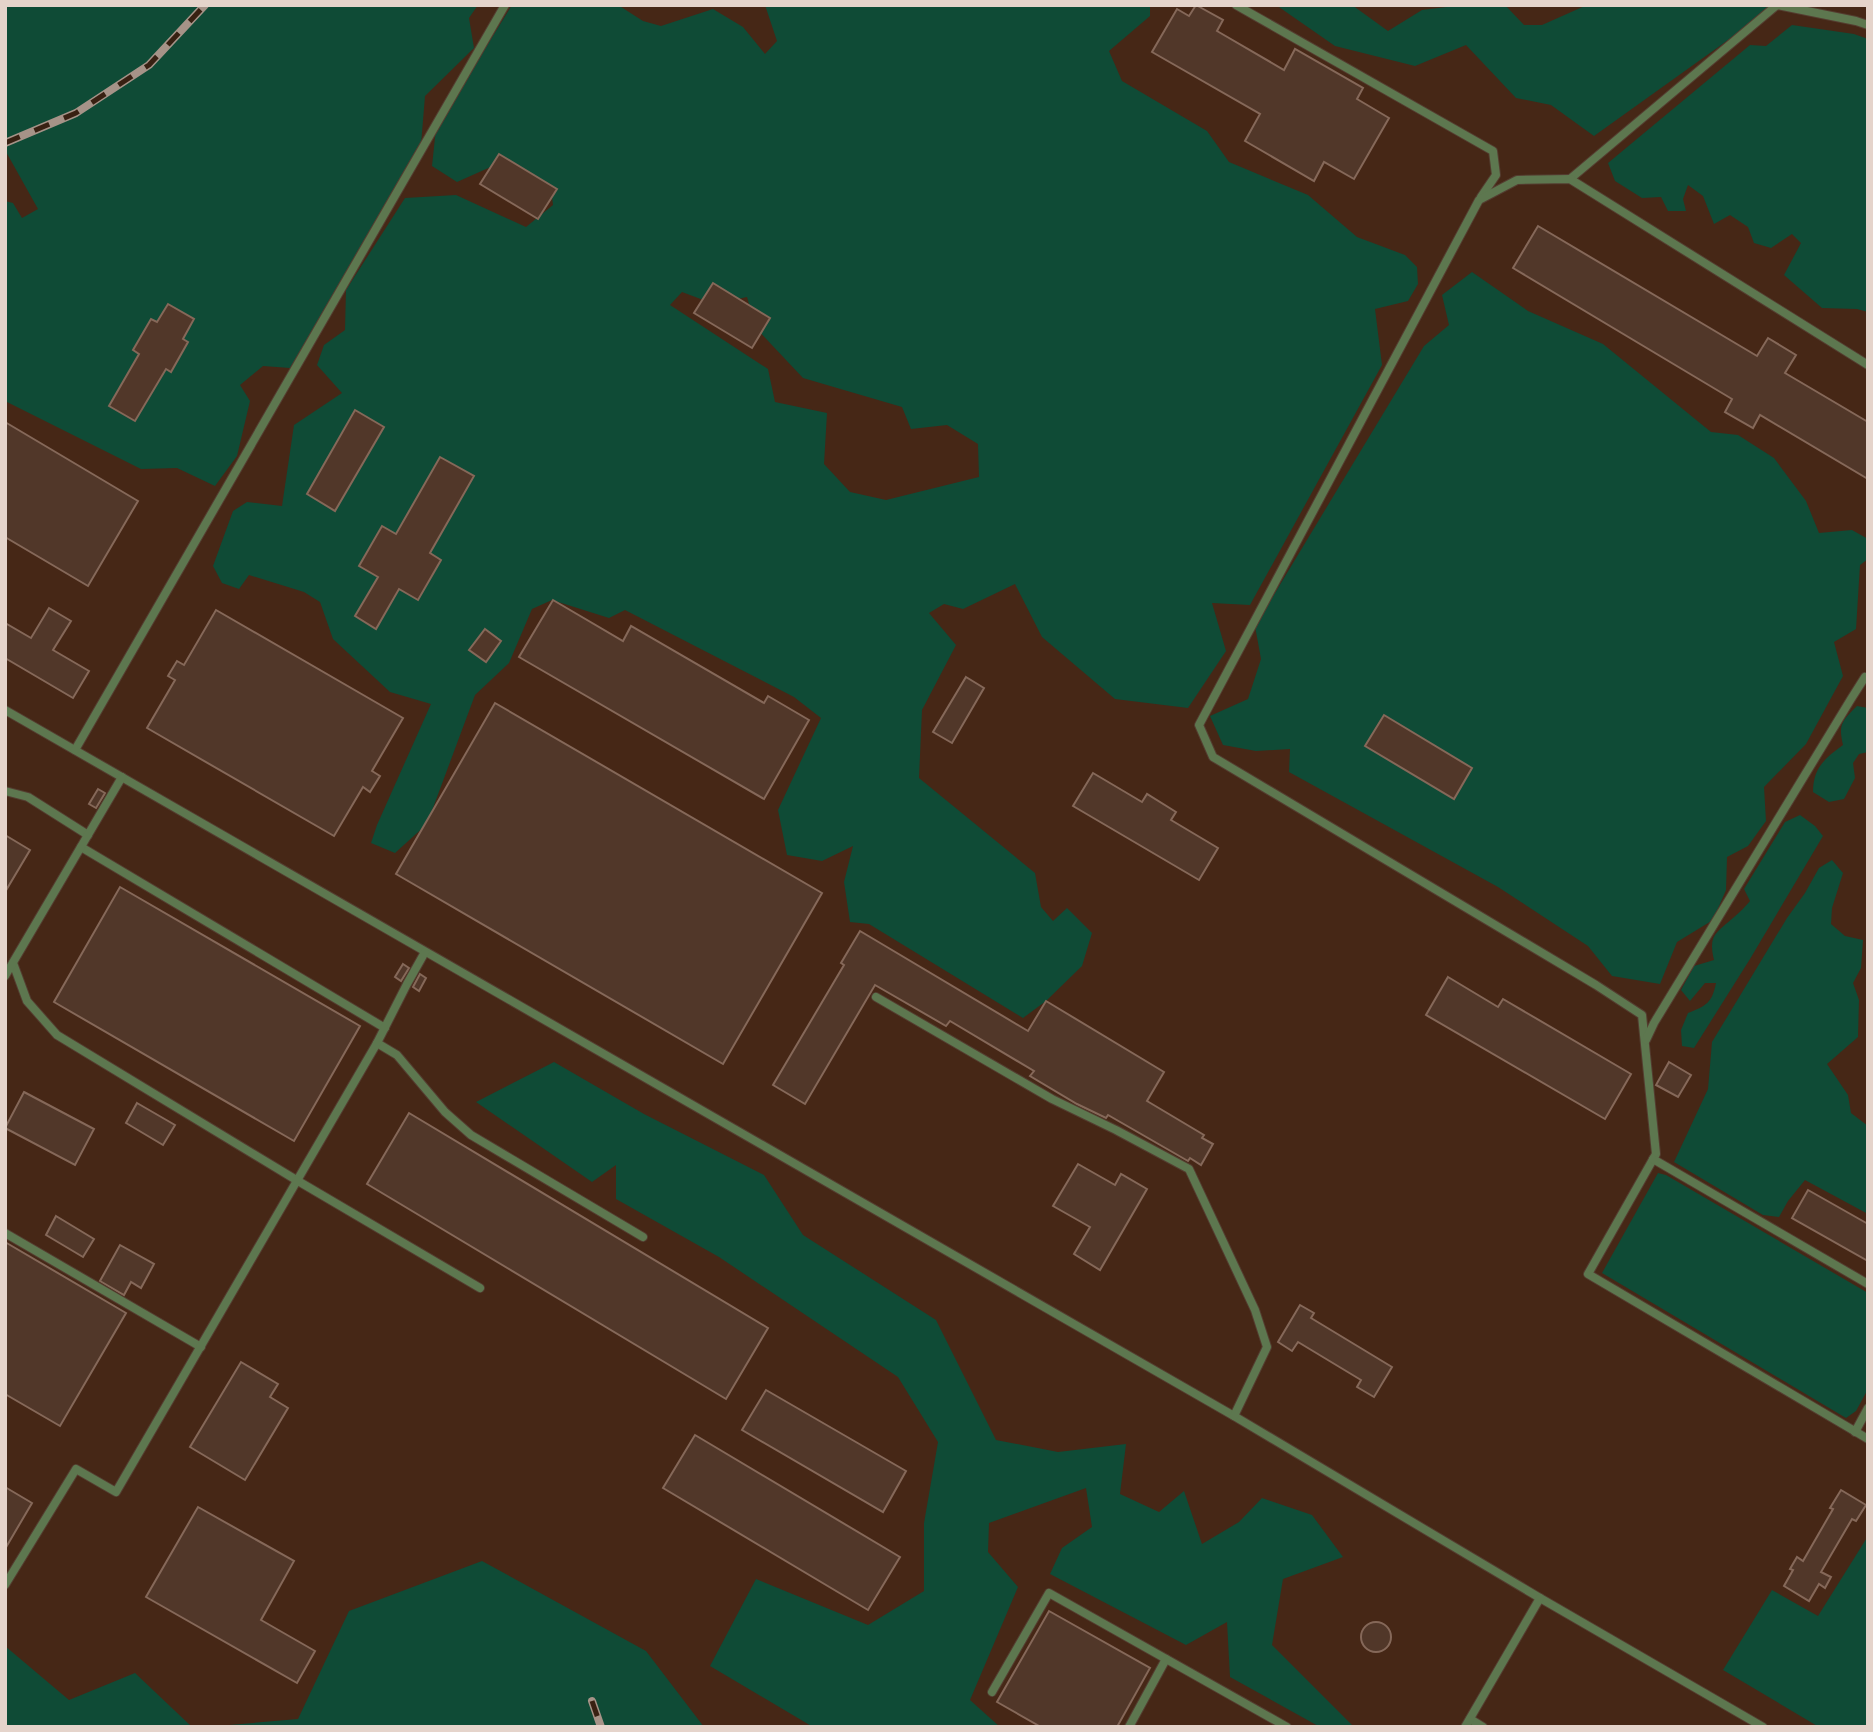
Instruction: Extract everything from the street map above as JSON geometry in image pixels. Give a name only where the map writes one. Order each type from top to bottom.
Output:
[{"type":"lane","points":[[75,750],[505,5]]},
{"type":"lane","points":[[1236,5],[1493,150],[1496,175],[1479,200],[1199,725],[1213,757],[1643,1015],[1656,1154],[1588,1274],[1868,1439]]},
{"type":"lane","points":[[1570,179],[1777,5],[1868,25]]},
{"type":"lane","points":[[1479,200],[1517,180],[1570,179],[1868,365]]},
{"type":"lane","points":[[1645,1042],[1654,1023],[1867,676]]},
{"type":"lane","points":[[5,710],[1234,1416],[1763,1727]]},
{"type":"lane","points":[[5,976],[122,777]]},
{"type":"lane","points":[[5,791],[28,797],[88,835]]},
{"type":"lane","points":[[81,847],[385,1028]]},
{"type":"lane","points":[[5,1586],[76,1469],[116,1492],[298,1181],[425,953]]},
{"type":"lane","points":[[13,963],[27,1001],[57,1035],[480,1288]]},
{"type":"lane","points":[[876,997],[1052,1099],[1189,1169],[1255,1310],[1267,1347],[1234,1416]]},
{"type":"lane","points":[[377,1043],[397,1055],[445,1112],[471,1135],[643,1237]]},
{"type":"lane","points":[[1653,1158],[1868,1284]]},
{"type":"lane","points":[[5,1233],[201,1347]]},
{"type":"lane","points":[[1855,1432],[1868,1408]]},
{"type":"lane","points":[[992,1692],[1049,1593],[1287,1727]]},
{"type":"lane","points":[[1483,1727],[1468,1723],[1540,1598]]},
{"type":"lane","points":[[1129,1727],[1166,1659]]},
{"type":"shaded area","points":[[5,5],[1868,5],[1868,1727],[5,1727]]},
{"type":"green space","points":[[5,5],[478,5],[469,18],[474,48],[425,96],[420,157],[290,368],[263,366],[240,385],[250,401],[237,456],[215,486],[177,468],[141,469],[5,401],[5,201],[13,203],[22,218],[38,209],[5,150]]},
{"type":"green space","points":[[512,5],[618,5],[643,21],[661,26],[713,9],[743,27],[765,54],[777,41],[765,5],[1150,5],[1150,16],[1109,51],[1122,81],[1207,131],[1229,162],[1308,195],[1357,237],[1405,255],[1417,267],[1418,284],[1408,301],[1375,309],[1382,365],[1250,605],[1212,603],[1226,651],[1188,708],[1115,699],[1042,637],[1015,584],[963,609],[944,604],[929,613],[956,645],[922,710],[919,778],[1035,873],[1041,907],[1053,921],[1067,908],[1092,933],[1082,966],[1046,1001],[1023,1018],[869,924],[850,922],[844,882],[853,846],[822,861],[787,855],[778,810],[821,718],[794,697],[625,610],[609,618],[552,600],[532,609],[509,663],[475,695],[427,824],[395,853],[371,843],[431,704],[390,692],[333,639],[320,602],[304,592],[249,575],[239,589],[222,583],[213,566],[233,511],[247,502],[282,506],[294,425],[342,393],[317,365],[324,345],[345,330],[346,290],[405,198],[456,195],[526,227],[553,205],[551,188],[504,161],[457,182],[432,166],[436,128]],"holes":[[[682,292],[714,304],[747,297],[756,328],[803,378],[902,407],[911,429],[947,425],[978,444],[979,477],[886,500],[850,492],[824,464],[827,413],[775,402],[768,369],[670,305]]]},
{"type":"green space","points":[[1276,5],[1352,5],[1388,31],[1422,10],[1463,5],[1505,5],[1524,25],[1542,25],[1587,5],[1777,5],[1594,136],[1551,105],[1516,98],[1466,45],[1415,66],[1335,46]]},
{"type":"green space","points":[[1792,25],[1854,34],[1868,39],[1868,312],[1822,308],[1784,275],[1801,243],[1792,234],[1771,248],[1754,243],[1748,227],[1730,215],[1714,224],[1703,196],[1688,185],[1683,199],[1686,211],[1668,211],[1661,197],[1642,198],[1615,181],[1608,163],[1750,45],[1766,46]]},
{"type":"green space","points":[[1472,272],[1528,311],[1603,344],[1711,432],[1738,435],[1774,458],[1806,501],[1819,533],[1852,530],[1868,539],[1868,559],[1860,565],[1856,629],[1834,642],[1843,676],[1806,744],[1764,787],[1766,821],[1748,846],[1727,857],[1726,890],[1713,920],[1677,942],[1660,984],[1612,976],[1588,946],[1498,887],[1289,772],[1290,749],[1256,751],[1223,745],[1210,716],[1248,699],[1261,659],[1255,626],[1424,346],[1449,325],[1442,295]]},
{"type":"green space","points":[[1857,706],[1868,708],[1868,752],[1859,754],[1853,763],[1855,778],[1844,799],[1829,802],[1813,792],[1815,776],[1826,759],[1843,745],[1842,723]]},
{"type":"green space","points":[[1800,815],[1823,836],[1694,1048],[1682,1046],[1681,1030],[1688,1013],[1707,1003],[1716,983],[1705,983],[1690,1001],[1681,990],[1694,966],[1714,960],[1712,945],[1715,935],[1750,901],[1744,889],[1785,822]]},
{"type":"green space","points":[[1832,860],[1843,873],[1832,908],[1831,924],[1845,936],[1863,940],[1861,968],[1853,983],[1859,1000],[1858,1037],[1827,1064],[1848,1095],[1851,1113],[1868,1126],[1868,1214],[1805,1180],[1779,1217],[1763,1215],[1674,1162],[1708,1089],[1712,1042],[1819,868]]},
{"type":"green space","points":[[554,1062],[644,1114],[764,1175],[803,1235],[936,1320],[996,1440],[1058,1452],[1126,1444],[1120,1494],[1159,1512],[1184,1491],[1202,1544],[1239,1522],[1262,1498],[1312,1515],[1343,1557],[1283,1579],[1272,1645],[1354,1727],[1320,1727],[1230,1677],[1227,1622],[1186,1645],[1050,1574],[1062,1548],[1092,1527],[1086,1488],[989,1523],[988,1552],[1018,1587],[970,1700],[1000,1727],[813,1727],[710,1666],[756,1579],[868,1625],[924,1591],[924,1523],[938,1442],[898,1377],[719,1257],[616,1199],[616,1165],[592,1182],[476,1102]]},
{"type":"green space","points":[[1658,1173],[1666,1175],[1868,1293],[1868,1389],[1856,1411],[1846,1418],[1602,1273]]},
{"type":"green space","points":[[1868,1536],[1868,1727],[1819,1727],[1723,1670],[1772,1590],[1818,1616]]},
{"type":"green space","points":[[482,1561],[646,1651],[704,1727],[206,1727],[298,1719],[349,1611]]},
{"type":"green space","points":[[5,1646],[69,1700],[135,1673],[192,1727],[5,1727]]},
{"type":"building","points":[[1196,5],[1223,20],[1217,31],[1284,70],[1295,49],[1363,88],[1357,99],[1389,118],[1354,179],[1324,162],[1314,181],[1245,141],[1260,114],[1152,52],[1177,9],[1189,16]]},
{"type":"building","points":[[499,154],[557,189],[538,219],[480,184]]},
{"type":"building","points":[[1538,226],[1757,356],[1768,338],[1796,355],[1785,373],[1868,422],[1868,479],[1760,415],[1753,428],[1725,412],[1732,399],[1513,268]]},
{"type":"building","points":[[713,283],[770,318],[752,348],[694,313]]},
{"type":"building","points":[[168,304],[194,319],[183,339],[188,342],[171,372],[166,369],[135,421],[109,406],[139,354],[133,350],[151,319],[157,322]]},
{"type":"building","points":[[355,410],[384,427],[335,511],[307,494]]},
{"type":"building","points":[[5,422],[138,501],[88,586],[5,537]]},
{"type":"building","points":[[440,457],[474,476],[430,553],[441,560],[418,600],[399,589],[376,629],[355,616],[378,577],[359,566],[382,526],[396,534]]},
{"type":"building","points":[[553,600],[623,641],[631,626],[764,703],[768,696],[809,720],[764,799],[519,657]]},
{"type":"building","points":[[49,608],[71,621],[53,650],[89,671],[73,698],[5,658],[5,623],[31,638]]},
{"type":"building","points":[[216,610],[403,718],[372,771],[380,776],[370,792],[363,787],[334,836],[147,728],[175,680],[168,676],[177,661],[184,665]]},
{"type":"building","points":[[485,629],[501,641],[486,662],[469,650]]},
{"type":"building","points":[[966,677],[984,688],[952,743],[933,732]]},
{"type":"building","points":[[495,703],[822,893],[723,1064],[396,874]]},
{"type":"building","points":[[1384,715],[1472,768],[1454,799],[1365,746]]},
{"type":"building","points":[[1093,773],[1142,802],[1147,794],[1176,812],[1171,820],[1218,848],[1199,880],[1073,806]]},
{"type":"building","points":[[98,789],[105,793],[96,808],[89,804]]},
{"type":"building","points":[[5,835],[30,850],[5,892]]},
{"type":"building","points":[[120,887],[360,1026],[294,1141],[54,1002]]},
{"type":"building","points":[[860,931],[1028,1031],[1046,1001],[1164,1072],[1147,1101],[1204,1135],[1202,1138],[1213,1144],[1201,1165],[1190,1158],[1188,1161],[1108,1115],[1106,1118],[1077,1104],[1030,1076],[1034,1071],[950,1021],[946,1026],[875,985],[805,1104],[773,1085],[844,965],[841,963]]},
{"type":"building","points":[[403,964],[409,968],[401,981],[395,977]]},
{"type":"building","points":[[420,974],[426,978],[419,991],[413,987]]},
{"type":"building","points":[[1448,977],[1498,1007],[1503,999],[1631,1074],[1605,1119],[1426,1015]]},
{"type":"building","points":[[1669,1062],[1691,1075],[1678,1097],[1656,1085]]},
{"type":"building","points":[[24,1092],[94,1129],[75,1165],[5,1128]]},
{"type":"building","points":[[137,1103],[175,1125],[163,1145],[126,1123]]},
{"type":"building","points":[[409,1113],[768,1328],[726,1399],[367,1184]]},
{"type":"building","points":[[1078,1164],[1115,1185],[1121,1174],[1147,1189],[1100,1270],[1074,1254],[1090,1227],[1053,1206]]},
{"type":"building","points":[[1808,1190],[1868,1224],[1868,1261],[1792,1218]]},
{"type":"building","points":[[56,1216],[94,1239],[83,1257],[46,1235]]},
{"type":"building","points":[[5,1242],[126,1313],[60,1426],[5,1394]]},
{"type":"building","points":[[120,1245],[154,1264],[141,1288],[131,1282],[124,1295],[100,1281]]},
{"type":"building","points":[[1300,1305],[1314,1313],[1311,1318],[1392,1367],[1374,1397],[1357,1387],[1361,1380],[1298,1342],[1292,1351],[1278,1342]]},
{"type":"building","points":[[241,1362],[278,1384],[270,1397],[288,1408],[245,1480],[190,1447]]},
{"type":"building","points":[[766,1390],[906,1471],[883,1512],[742,1430]]},
{"type":"building","points":[[695,1435],[900,1557],[868,1610],[663,1488]]},
{"type":"building","points":[[5,1487],[32,1503],[5,1549]]},
{"type":"building","points":[[1841,1490],[1866,1505],[1856,1521],[1852,1519],[1821,1572],[1831,1577],[1825,1588],[1819,1584],[1809,1601],[1784,1586],[1797,1557],[1803,1561]]},
{"type":"building","points":[[198,1507],[294,1561],[261,1620],[315,1651],[297,1683],[146,1597]]},
{"type":"building","points":[[1049,1611],[1150,1668],[1117,1727],[1041,1727],[997,1702]]},
{"type":"building","points":[[1376,1622],[1382,1623],[1390,1631],[1390,1643],[1382,1651],[1376,1652],[1370,1651],[1362,1643],[1361,1637],[1362,1631],[1370,1623]]},
{"type":"railway","points":[[5,143],[76,113],[149,65],[205,5]]},
{"type":"railway","points":[[592,1701],[601,1727]]}]
